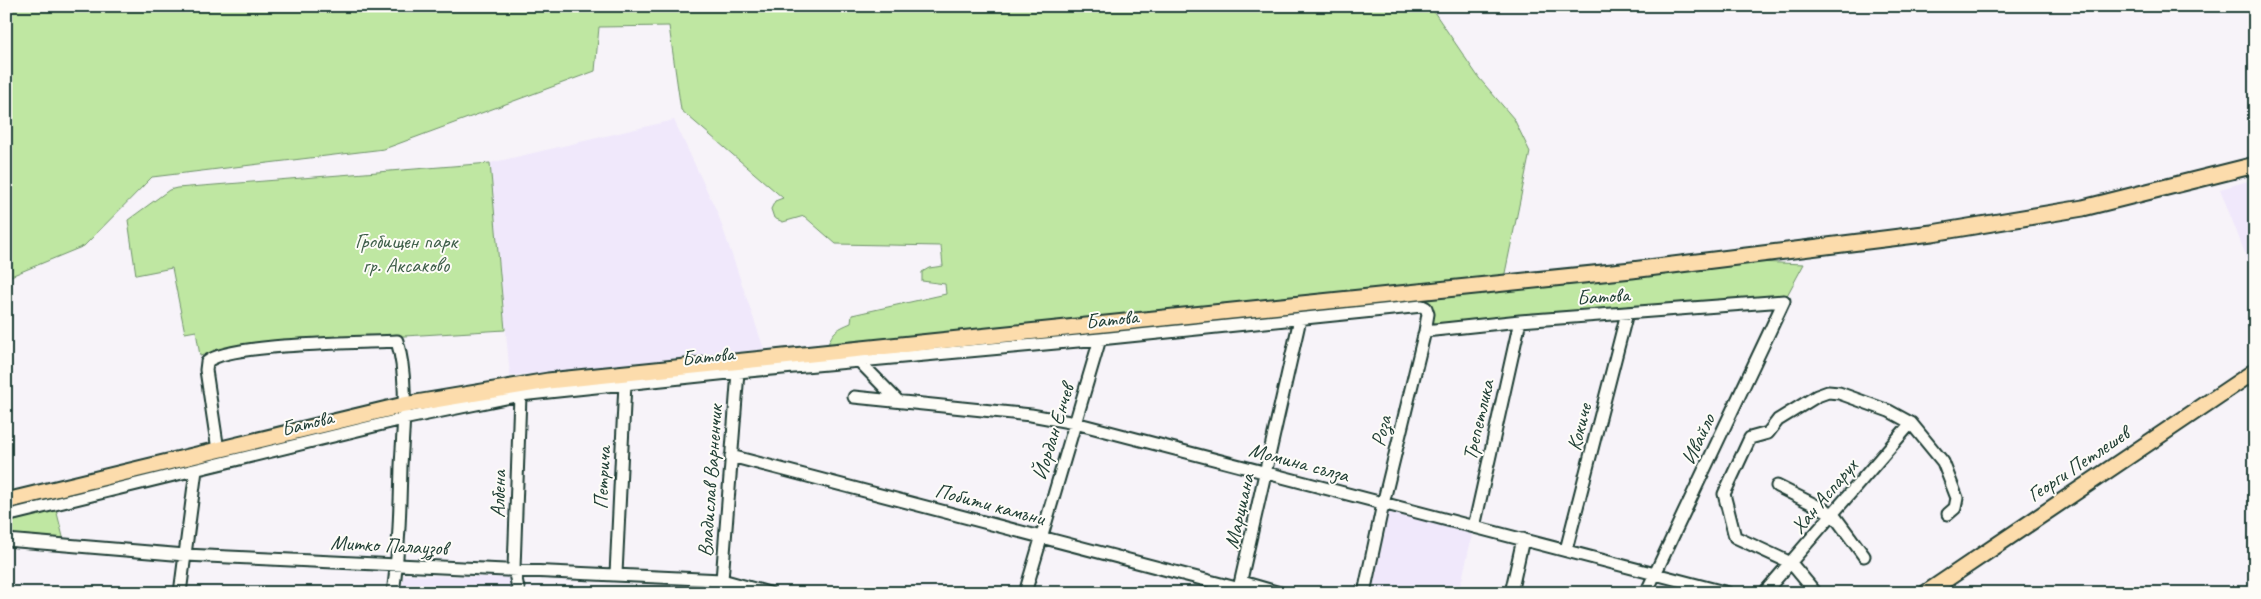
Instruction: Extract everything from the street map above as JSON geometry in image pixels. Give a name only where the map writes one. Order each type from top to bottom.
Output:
[{"type":"main road","points":[[6,501],[218,450],[548,381],[1612,272],[1922,234],[2083,208],[2255,165]]},
{"type":"main road","name":"Георги Петлешев","points":[[1926,593],[2255,370]]},
{"type":"street","name":"Батова","points":[[1425,331],[1520,321],[1784,301]]},
{"type":"street","name":"Ивайло","points":[[1646,593],[1784,301]]},
{"type":"street","name":"Батова","points":[[6,516],[196,470],[404,412],[520,395],[625,383],[1100,339],[1422,306],[1426,308]]},
{"type":"street","name":"Роза","points":[[1364,593],[1383,504],[1425,331],[1428,314],[1426,308]]},
{"type":"street","name":"Кокиче","points":[[1566,550],[1627,313]]},
{"type":"street","name":"Марциана","points":[[1240,588],[1300,319]]},
{"type":"street","name":"Трепетлика","points":[[1474,527],[1520,321]]},
{"type":"street","name":"Йордан Енчев","points":[[1025,593],[1100,339]]},
{"type":"street","points":[[218,450],[206,370],[207,362],[221,354],[242,350],[397,340],[403,360],[404,412],[397,564],[393,593]]},
{"type":"street","points":[[858,361],[897,400]]},
{"type":"street","name":"Владислав Варненчик","points":[[721,593],[738,372]]},
{"type":"street","name":"Петрича","points":[[616,574],[625,383]]},
{"type":"street","points":[[1816,593],[1791,563],[1735,537],[1724,499],[1726,488],[1750,438],[1768,433],[1778,420],[1817,396],[1833,392],[1889,411],[1911,423],[1943,462],[1957,498],[1956,508],[1948,514]]},
{"type":"street","name":"Албена","points":[[520,395],[514,569],[520,593]]},
{"type":"street","name":"Момина сълза","points":[[854,397],[1031,415],[1075,423],[1728,593]]},
{"type":"street","name":"Хан Аспарух","points":[[1764,593],[1911,423]]},
{"type":"street","name":"Побити камъни","points":[[731,456],[1240,588],[1280,593]]},
{"type":"street","points":[[180,593],[196,470]]},
{"type":"street","points":[[1777,486],[1833,514],[1864,556]]},
{"type":"street","name":"Митко Палаузов","points":[[6,540],[185,555],[722,580],[769,593]]},
{"type":"street","points":[[1511,593],[1523,540]]},
{"type":"street","points":[[702,593],[722,580]]},
{"type":"shaded area","points":[[674,120],[718,214],[764,349],[510,376],[490,163]]},
{"type":"shaded area","points":[[2255,179],[2255,279],[2220,189]]},
{"type":"shaded area","points":[[1383,504],[1474,527],[1459,593],[1364,593]]},
{"type":"shaded area","points":[[404,575],[510,578],[514,593],[401,593]]},
{"type":"green space","points":[[6,6],[1430,6],[1479,78],[1514,119],[1530,152],[1504,278],[828,345],[836,331],[851,323],[852,315],[946,294],[945,284],[922,281],[922,272],[929,268],[943,266],[941,246],[836,244],[804,216],[783,222],[774,218],[771,209],[775,201],[783,198],[681,110],[669,26],[599,27],[595,71],[384,149],[152,177],[84,246],[6,278]]},
{"type":"green space","name":"Гробищен парк гр. Аксаково","points":[[490,163],[505,330],[236,346],[200,356],[196,331],[185,333],[172,268],[136,275],[128,220],[169,190]]},
{"type":"green space","points":[[1757,262],[1804,264],[1784,301],[1425,331],[1426,308],[520,395],[55,505],[65,545],[6,540],[6,509],[409,411],[534,385]]}]
